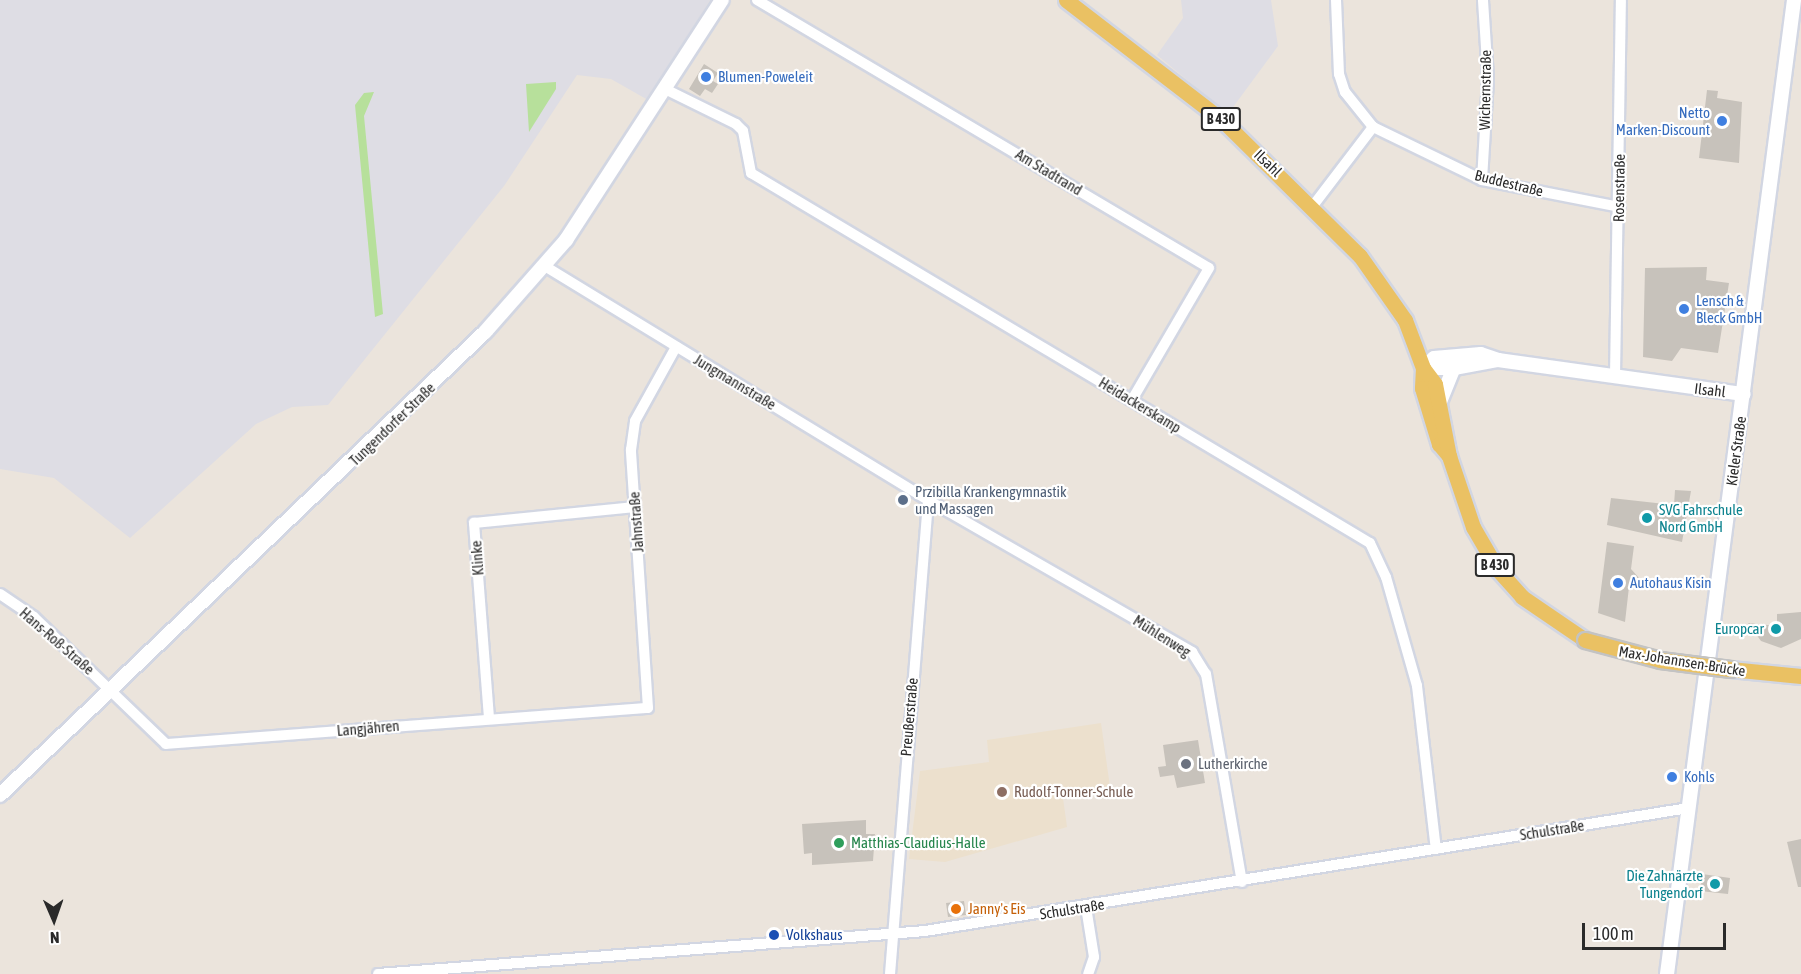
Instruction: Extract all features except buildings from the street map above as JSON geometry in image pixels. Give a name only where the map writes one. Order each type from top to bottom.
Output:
[{"type":"main road","name":"Tungendorfer Straße","points":[[0,795],[388,428],[486,332],[566,240],[667,90],[722,0]]},
{"type":"main road","name":"Ilsahl","points":[[1066,0],[1223,121],[1312,207],[1385,288],[1405,320],[1422,368]]},
{"type":"main road","name":"Kieler Straße","points":[[1667,974],[1794,0]]},
{"type":"main road","name":"Ilsahl","points":[[1422,368],[1434,358],[1458,354],[1481,354],[1498,360],[1744,394]]},
{"type":"main road","name":"Ilsahl","points":[[1422,368],[1454,368],[1498,360]]},
{"type":"main road","name":"Max-Johannsen-Brücke","points":[[1422,368],[1435,384],[1449,456],[1473,527],[1498,570],[1552,621],[1585,640],[1660,660],[1801,676]]},
{"type":"main road","name":"Max-Johannsen-Brücke","points":[[1422,368],[1422,388],[1436,435],[1449,456]]},
{"type":"main road","points":[[1440,402],[1454,368]]},
{"type":"street","name":"Am Stadtrand","points":[[757,0],[1209,268],[1132,400]]},
{"type":"street","name":"Buddestraße","points":[[1336,0],[1339,74],[1345,92],[1373,127],[1482,180],[1619,207]]},
{"type":"street","name":"Wichernstraße","points":[[1482,180],[1488,78],[1483,0]]},
{"type":"street","name":"Rosenstraße","points":[[1615,376],[1621,0]]},
{"type":"street","name":"Heidackerskamp","points":[[667,90],[736,124],[743,131],[751,173],[1370,543],[1386,577],[1417,686],[1436,849]]},
{"type":"street","points":[[1312,207],[1373,127]]},
{"type":"street","name":"Jungmannstraße","points":[[543,265],[928,500]]},
{"type":"street","name":"Jahnstraße","points":[[648,708],[635,507],[635,421],[676,347]]},
{"type":"street","name":"Mühlenweg","points":[[928,500],[1192,652],[1206,674],[1242,882]]},
{"type":"street","name":"Preußerstraße","points":[[890,974],[890,934],[928,500]]},
{"type":"street","name":"Klinke","points":[[489,718],[474,523],[635,507]]},
{"type":"street","name":"Hans-Roß-Straße","points":[[0,594],[34,616],[110,691]]},
{"type":"street","name":"Langjähren","points":[[110,691],[166,744],[489,718],[648,708]]},
{"type":"street","name":"Schulstraße","points":[[378,974],[890,934],[1086,907],[1689,807]]},
{"type":"street","points":[[1086,907],[1094,957],[1088,974]]},
{"type":"shaded area","points":[[0,0],[710,0],[648,100],[611,79],[577,75],[504,186],[328,405],[292,407],[256,424],[130,538],[54,478],[0,469]]},
{"type":"shaded area","points":[[1181,0],[1271,0],[1278,46],[1228,114],[1157,55],[1183,18]]},
{"type":"shaded area","name":"Rudolf-Tonner-Schule","points":[[1101,723],[1110,787],[1063,798],[1067,827],[945,862],[909,859],[920,771],[989,762],[987,740]]},
{"type":"green space","points":[[556,82],[556,89],[529,132],[526,84]]},
{"type":"green space","points":[[374,92],[364,116],[383,314],[375,317],[355,105],[364,93]]},
{"type":"place","name":"Blumen-Poweleit","points":[[706,77]]},
{"type":"place","name":"Netto Marken-Discount","points":[[1722,121]]},
{"type":"place","name":"Lensch & Bleck GmbH","points":[[1684,309]]},
{"type":"place","name":"Przibilla Krankengymnastik und Massagen","points":[[903,500]]},
{"type":"place","name":"SVG Fahrschule Nord GmbH","points":[[1647,518]]},
{"type":"place","name":"Autohaus Kisin","points":[[1618,583]]},
{"type":"place","name":"Europcar","points":[[1776,629]]},
{"type":"place","name":"Lutherkirche","points":[[1186,764]]},
{"type":"place","name":"Kohls","points":[[1672,777]]},
{"type":"place","name":"Rudolf-Tonner-Schule","points":[[1002,792]]},
{"type":"place","name":"Matthias-Claudius-Halle","points":[[839,843]]},
{"type":"place","name":"Die Zahnärzte Tungendorf","points":[[1715,884]]},
{"type":"place","name":"Janny's Eis","points":[[956,909]]},
{"type":"place","name":"Volkshaus","points":[[774,935]]}]
